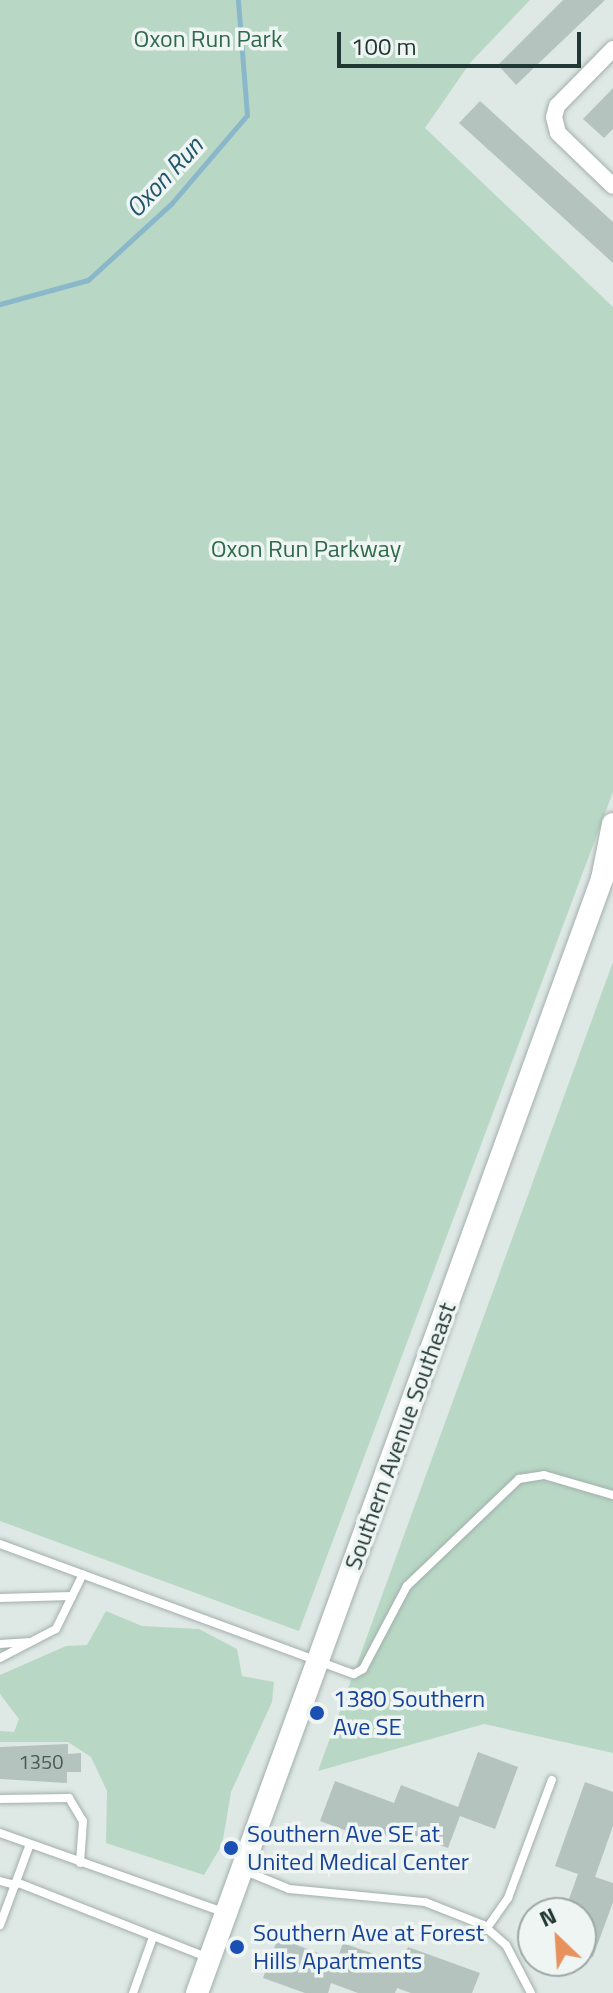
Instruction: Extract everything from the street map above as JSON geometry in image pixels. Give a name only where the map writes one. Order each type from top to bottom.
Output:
[{"type":"main road","name":"Southern Avenue Southeast","points":[[197,1993],[608,874],[613,824]]},
{"type":"street","points":[[613,49],[557,106],[554,117],[558,133],[613,186]]},
{"type":"lane","points":[[0,1544],[354,1674],[363,1669],[407,1586],[519,1479],[544,1475],[613,1495]]},
{"type":"lane","points":[[0,1658],[56,1629],[83,1574]]},
{"type":"lane","points":[[0,1598],[72,1596]]},
{"type":"lane","points":[[0,1644],[32,1641]]},
{"type":"lane","points":[[487,1928],[508,1898],[552,1780]]},
{"type":"lane","points":[[0,1799],[69,1798],[83,1821],[80,1863]]},
{"type":"lane","points":[[0,1833],[226,1913]]},
{"type":"lane","points":[[0,1925],[30,1844]]},
{"type":"lane","points":[[242,1870],[289,1889],[425,1902],[487,1928],[506,1945],[531,1993]]},
{"type":"lane","points":[[0,1881],[210,1958]]},
{"type":"lane","points":[[133,1993],[153,1937]]},
{"type":"green space","name":"Oxon Run Parkway","points":[[0,0],[530,0],[470,63],[425,128],[613,307],[613,792],[299,1631],[0,1521]]},
{"type":"green space","points":[[613,962],[613,1753],[484,1724],[318,1771]]},
{"type":"green space","points":[[106,1611],[142,1626],[199,1629],[237,1649],[242,1676],[274,1682],[272,1702],[231,1792],[222,1845],[204,1875],[106,1843],[107,1791],[91,1757],[68,1742],[0,1742],[0,1731],[14,1732],[19,1719],[0,1694],[0,1675],[66,1646],[87,1645]]},
{"type":"building","points":[[563,0],[605,0],[516,85],[498,65]]},
{"type":"building","points":[[613,88],[613,129],[604,138],[583,119]]},
{"type":"building","points":[[480,101],[613,222],[613,263],[459,123]]},
{"type":"building","points":[[68,1744],[68,1754],[81,1753],[81,1772],[67,1772],[67,1783],[0,1779],[0,1747]]},
{"type":"building","points":[[478,1752],[518,1767],[495,1829],[460,1816],[448,1848],[389,1826],[382,1844],[320,1821],[335,1781],[394,1803],[401,1785],[458,1807]]},
{"type":"building","points":[[585,1782],[613,1792],[613,1826],[595,1877],[613,1883],[613,1902],[597,1946],[597,1897],[570,1897],[578,1874],[555,1866]]},
{"type":"building","points":[[278,1938],[337,1960],[343,1943],[402,1964],[408,1947],[480,1973],[472,1993],[411,1993],[397,1988],[395,1993],[358,1993],[331,1983],[328,1993],[305,1993],[263,1978]]},
{"type":"waterway","name":"Oxon Run","points":[[0,304],[88,280],[171,204],[247,115],[238,0]]},
{"type":"place","name":"1380 Southern Ave SE","points":[[317,1713]]},
{"type":"place","name":"Southern Ave SE at United Medical Center","points":[[231,1848]]},
{"type":"place","name":"Southern Ave at Forest Hills Apartments","points":[[237,1947]]},
{"type":"park label","name":"Oxon Run Park","points":[[208,39]]}]
